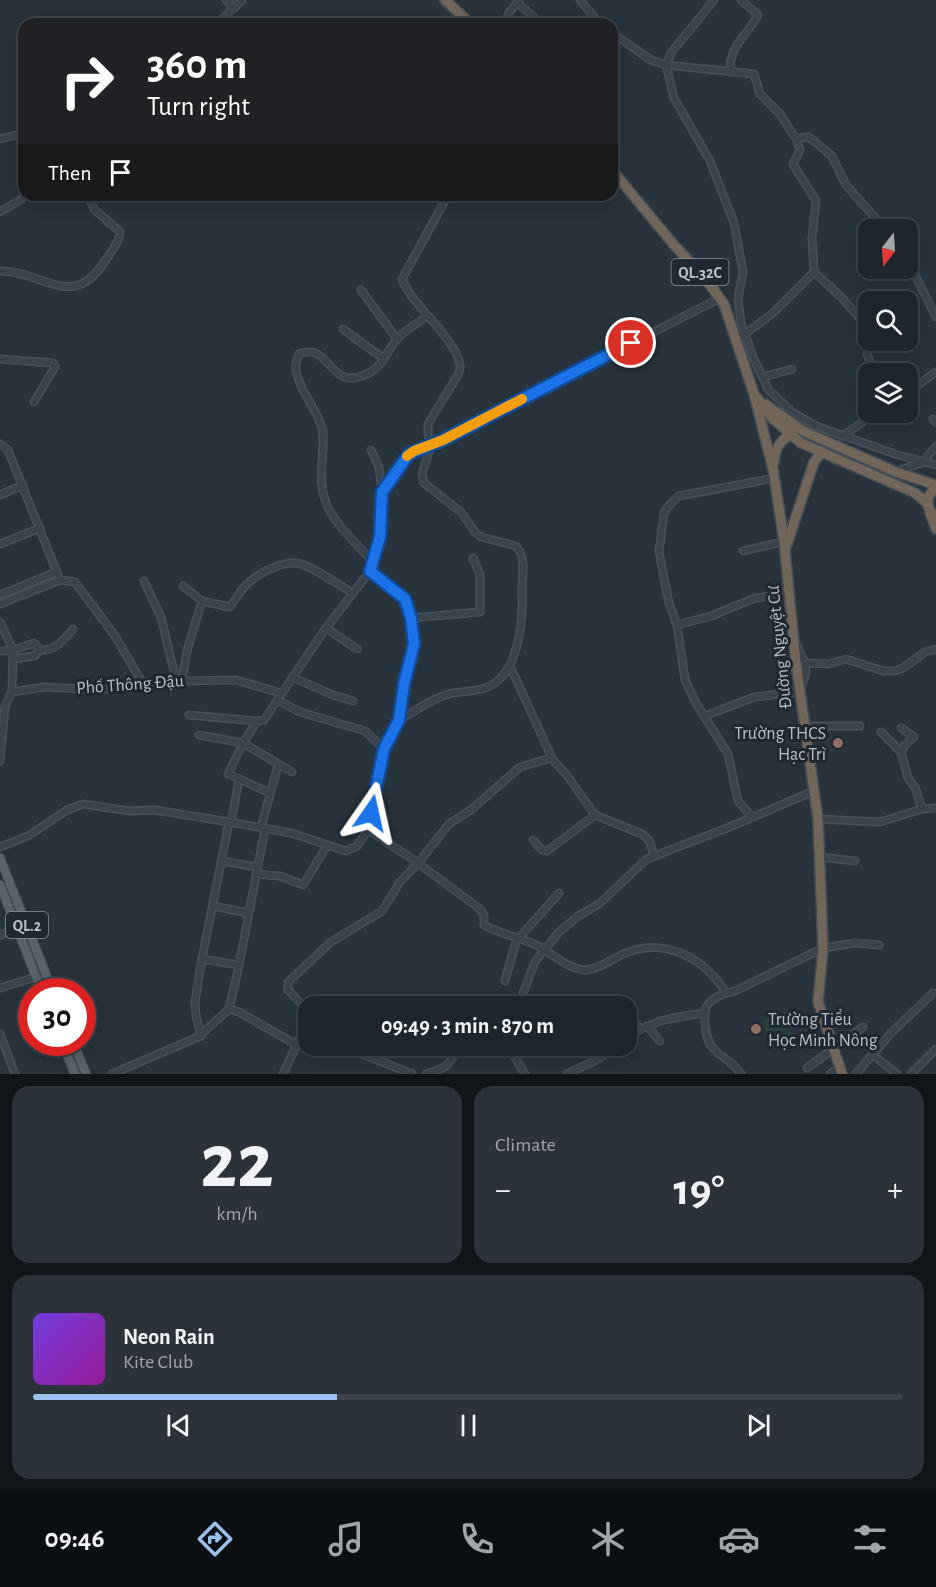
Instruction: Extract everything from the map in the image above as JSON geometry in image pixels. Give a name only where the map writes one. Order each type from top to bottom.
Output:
[{"type":"highway","points":[[445,0],[464,18]]},
{"type":"highway","name":"QL.32C","points":[[618,177],[720,298],[741,338],[754,394],[772,418],[801,443],[919,495],[928,505]]},
{"type":"highway","points":[[754,394],[787,420],[813,435],[896,472],[936,486],[930,493],[928,505],[936,529]]},
{"type":"highway","name":"Đường Nguyệt Cư","points":[[754,394],[774,474],[786,541],[785,552],[794,641],[818,819],[823,948],[819,1002],[841,1071]]},
{"type":"highway","points":[[774,474],[777,447],[782,440],[790,435],[802,433],[813,435]]},
{"type":"highway","points":[[786,541],[814,462],[822,452]]},
{"type":"highway","points":[[928,505],[936,517]]},
{"type":"main road","name":"QL.2","points":[[0,858],[48,978]]},
{"type":"main road","points":[[0,884],[9,879]]},
{"type":"main road","name":"QL.2","points":[[0,884],[36,977]]},
{"type":"main road","points":[[68,1056],[75,1074]]},
{"type":"main road","points":[[79,1056],[86,1074]]},
{"type":"street","points":[[226,0],[234,8]]},
{"type":"street","points":[[224,18],[242,0]]},
{"type":"street","points":[[580,0],[595,18]]},
{"type":"street","points":[[714,0],[671,52],[666,65],[674,98],[710,161],[734,223],[743,272],[738,299],[741,338],[771,393],[792,412],[816,426],[842,436],[936,465]]},
{"type":"street","points":[[730,72],[730,57],[758,15],[741,0]]},
{"type":"street","points":[[507,18],[518,1],[535,18]]},
{"type":"street","points":[[618,37],[651,60],[666,65],[754,74],[760,94],[780,114],[795,138],[800,150],[793,164],[816,201],[812,237],[814,272],[858,316]]},
{"type":"street","points":[[0,139],[18,134]]},
{"type":"street","points":[[795,138],[808,137],[828,152],[846,185],[876,219]]},
{"type":"street","points":[[0,212],[18,201]]},
{"type":"street","points":[[0,271],[17,272],[66,287],[77,286],[90,280],[117,245],[120,232],[95,210],[90,201]]},
{"type":"street","points":[[399,720],[439,697],[492,685],[510,666],[521,628],[522,556],[516,546],[490,540],[475,532],[461,512],[424,483],[422,474],[431,445],[428,424],[459,373],[462,363],[444,335],[406,288],[402,277],[445,201]]},
{"type":"street","points":[[741,338],[773,313],[814,272]]},
{"type":"street","points":[[917,279],[936,317]]},
{"type":"street","points":[[361,290],[397,339]]},
{"type":"street","points":[[382,492],[406,457],[414,451],[431,445],[720,298]]},
{"type":"street","points":[[727,310],[738,299]]},
{"type":"street","points":[[374,563],[339,524],[326,504],[322,486],[322,428],[295,367],[299,354],[315,352],[319,353],[334,371],[345,378],[371,372],[384,359],[397,339],[427,316]]},
{"type":"street","points":[[343,329],[384,359]]},
{"type":"street","points":[[0,359],[55,364],[34,402]]},
{"type":"street","points":[[763,377],[792,369]]},
{"type":"street","points":[[918,385],[936,372]]},
{"type":"street","points":[[842,436],[862,423]]},
{"type":"street","points":[[2,445],[8,450],[60,580]]},
{"type":"street","points":[[896,472],[924,462],[936,446]]},
{"type":"street","points":[[189,715],[264,720],[326,628],[370,571],[380,537],[382,492],[379,467],[372,450]]},
{"type":"street","points":[[752,817],[738,801],[728,754],[690,693],[685,680],[677,625],[669,603],[659,552],[666,509],[682,495],[774,474]]},
{"type":"street","points":[[0,495],[22,485]]},
{"type":"street","points":[[0,544],[40,528]]},
{"type":"street","points":[[743,551],[786,541]]},
{"type":"street","points":[[411,618],[479,612],[481,581],[473,558]]},
{"type":"street","points":[[183,586],[202,601],[230,607],[253,580],[275,567],[294,563],[303,565],[353,593]]},
{"type":"street","points":[[0,847],[28,836],[67,810],[82,804],[130,810],[155,810],[230,822],[300,836],[327,846],[350,851],[357,846],[368,830],[384,749],[399,720],[404,684],[414,644],[407,603],[402,595],[370,571]]},
{"type":"street","points":[[0,595],[56,572]]},
{"type":"street","points":[[0,604],[60,580],[75,582],[115,636],[142,682]]},
{"type":"street","points":[[144,581],[161,618],[179,680]]},
{"type":"street","points":[[677,625],[711,616],[755,598],[789,594]]},
{"type":"street","points":[[179,680],[202,601]]},
{"type":"street","points":[[0,622],[14,659],[12,692],[5,706],[0,761]]},
{"type":"street","points":[[326,628],[357,649]]},
{"type":"street","points":[[14,659],[34,656],[40,650],[58,646],[73,629]]},
{"type":"street","points":[[705,716],[754,697],[800,692],[806,672],[805,663],[794,641]]},
{"type":"street","points":[[0,651],[34,643],[40,650]]},
{"type":"street","points":[[805,663],[828,664],[846,659],[883,671],[895,671],[925,652],[936,649]]},
{"type":"street","points":[[510,666],[551,758],[566,774],[595,815],[642,834],[649,840],[654,856]]},
{"type":"street","points":[[292,677],[353,701]]},
{"type":"street","name":"Phố Thông Đậu","points":[[12,692],[45,687],[92,691],[118,687],[130,682],[236,680],[281,693]]},
{"type":"street","points":[[277,700],[300,712],[365,731],[384,749]]},
{"type":"street","points":[[257,721],[228,774],[270,793]]},
{"type":"street","points":[[804,726],[860,726]]},
{"type":"street","points":[[901,728],[914,737],[901,752]]},
{"type":"street","points":[[881,732],[901,752],[908,778],[915,787],[922,809]]},
{"type":"street","points":[[199,735],[243,743],[292,772]]},
{"type":"street","points":[[298,1000],[288,990],[288,982],[331,942],[382,912],[398,884],[449,824],[472,809],[502,781],[524,765],[551,758]]},
{"type":"street","points":[[112,1074],[201,1035],[229,1009],[270,793],[278,765]]},
{"type":"street","points":[[201,1035],[195,1008],[202,959],[239,779]]},
{"type":"street","points":[[522,996],[535,962],[559,932],[578,916],[593,909],[646,859],[814,792]]},
{"type":"street","points":[[818,819],[880,822],[922,809],[936,808]]},
{"type":"street","points":[[533,840],[542,850],[547,851],[595,815]]},
{"type":"street","points":[[368,830],[418,863],[482,911],[484,925],[544,950],[578,968],[587,970],[636,949],[677,952],[690,956],[704,967],[726,993]]},
{"type":"street","points":[[222,861],[280,876],[303,885],[327,846]]},
{"type":"street","points":[[820,857],[855,861]]},
{"type":"street","points":[[505,981],[517,938],[559,893]]},
{"type":"street","points":[[213,906],[248,913]]},
{"type":"street","points":[[0,935],[17,928]]},
{"type":"street","points":[[741,1074],[709,1043],[704,1013],[712,999],[735,991],[823,948],[855,943],[879,945]]},
{"type":"street","points":[[202,959],[239,965]]},
{"type":"street","points":[[0,988],[36,977]]},
{"type":"street","points":[[856,1074],[890,1034],[933,993]]},
{"type":"street","points":[[229,1009],[239,1012],[297,1045],[284,1074]]},
{"type":"street","points":[[637,1031],[660,1020],[704,1013]]},
{"type":"street","points":[[637,1024],[640,1029]]},
{"type":"street","points":[[647,1026],[660,1041]]},
{"type":"street","points":[[807,1068],[863,1027]]},
{"type":"street","points":[[0,1034],[2,1045],[15,1074]]},
{"type":"street","points":[[911,1074],[936,1049]]},
{"type":"street","points":[[873,1055],[897,1074]]},
{"type":"street","points":[[367,1056],[412,1074]]},
{"type":"street","points":[[426,1074],[449,1064],[454,1056]]},
{"type":"street","points":[[514,1056],[525,1074]]},
{"type":"street","points":[[567,1074],[602,1056]]},
{"type":"street","points":[[830,1074],[841,1071]]},
{"type":"shaded area","points":[[786,1011],[796,1039],[772,1048],[761,1020]]},
{"type":"slow traffic","points":[[407,456],[522,399]]},
{"type":"place","name":"Trường THCS Hạc Trì","points":[[838,743]]},
{"type":"place","name":"Trường Tiểu Học Minh Nông","points":[[756,1029]]},
{"type":"route","points":[[371,813],[384,749],[399,720],[404,684],[414,644],[411,618],[405,599],[370,571],[380,537],[382,492],[411,452],[443,440],[631,343]]}]
